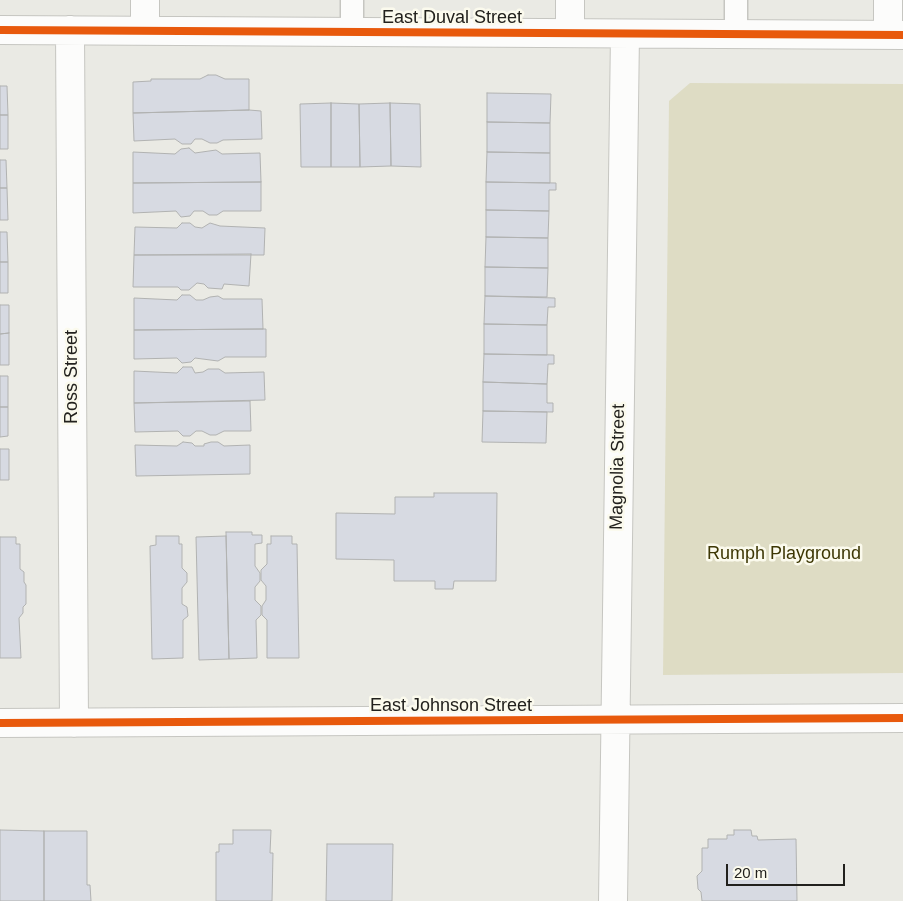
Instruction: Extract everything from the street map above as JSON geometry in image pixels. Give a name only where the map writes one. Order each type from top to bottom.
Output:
[{"type":"street","points":[[144,0],[144,31]]},
{"type":"street","points":[[570,0],[570,33]]},
{"type":"street","points":[[888,0],[895,35]]},
{"type":"street","name":"East Duval Street","points":[[0,30],[895,35]]},
{"type":"street","name":"Ross Street","points":[[70,30],[74,723]]},
{"type":"street","name":"Magnolia Street","points":[[613,901],[625,34]]},
{"type":"street","name":"East Johnson Street","points":[[0,724],[903,718]]},
{"type":"lane","points":[[352,0],[352,32]]},
{"type":"lane","points":[[736,0],[736,34]]},
{"type":"green space","name":"Rumph Playground","points":[[690,83],[903,84],[903,673],[663,675],[669,101]]},
{"type":"building","points":[[208,75],[216,75],[225,79],[249,79],[249,110],[133,113],[133,82],[151,81],[151,79],[200,79]]},
{"type":"building","points":[[0,86],[7,86],[8,115],[0,115]]},
{"type":"building","points":[[487,93],[551,94],[550,123],[487,122]]},
{"type":"building","points":[[331,103],[331,167],[301,167],[300,104]]},
{"type":"building","points":[[331,103],[359,104],[360,167],[331,167]]},
{"type":"building","points":[[390,103],[420,104],[421,167],[391,166]]},
{"type":"building","points":[[390,103],[391,166],[360,167],[359,104]]},
{"type":"building","points":[[261,111],[262,139],[223,140],[217,143],[210,143],[202,139],[195,139],[191,144],[182,144],[175,139],[134,141],[133,113]]},
{"type":"building","points":[[0,115],[8,115],[8,149],[0,149]]},
{"type":"building","points":[[487,122],[550,123],[550,153],[487,152]]},
{"type":"building","points":[[189,148],[195,153],[216,150],[222,154],[260,153],[261,182],[133,183],[133,152],[175,154],[181,149]]},
{"type":"building","points":[[487,152],[550,153],[550,183],[486,182]]},
{"type":"building","points":[[0,160],[6,160],[7,188],[0,188]]},
{"type":"building","points":[[261,182],[261,211],[223,211],[217,215],[209,215],[203,211],[194,211],[190,216],[181,217],[176,211],[133,213],[133,183]]},
{"type":"building","points":[[486,182],[556,183],[556,190],[549,190],[549,211],[486,210]]},
{"type":"building","points":[[0,188],[7,188],[8,220],[0,220]]},
{"type":"building","points":[[486,210],[549,211],[548,238],[486,237]]},
{"type":"building","points":[[182,223],[190,223],[195,227],[202,228],[210,223],[220,226],[265,228],[264,255],[134,255],[135,227],[177,228]]},
{"type":"building","points":[[0,232],[7,232],[8,262],[0,262]]},
{"type":"building","points":[[486,237],[548,238],[548,268],[485,267]]},
{"type":"building","points":[[251,254],[249,286],[224,284],[222,289],[208,288],[204,284],[197,283],[189,290],[181,290],[178,287],[133,287],[134,255]]},
{"type":"building","points":[[0,262],[8,262],[8,293],[0,293]]},
{"type":"building","points":[[485,267],[548,268],[547,297],[485,296]]},
{"type":"building","points":[[182,295],[190,295],[196,300],[218,296],[223,299],[262,299],[263,329],[134,330],[134,298],[177,300]]},
{"type":"building","points":[[485,296],[555,298],[555,307],[548,307],[547,325],[484,324]]},
{"type":"building","points":[[0,305],[9,305],[9,333],[0,334]]},
{"type":"building","points":[[484,324],[547,325],[547,355],[484,354]]},
{"type":"building","points":[[266,329],[266,357],[225,357],[218,361],[195,358],[191,362],[182,363],[177,358],[134,359],[134,330]]},
{"type":"building","points":[[9,333],[9,365],[0,365],[0,334]]},
{"type":"building","points":[[484,354],[554,355],[554,364],[548,364],[547,384],[483,382]]},
{"type":"building","points":[[183,367],[192,367],[195,373],[208,369],[219,369],[225,373],[264,372],[265,400],[134,403],[134,371],[177,373]]},
{"type":"building","points":[[0,376],[8,376],[8,407],[0,407]]},
{"type":"building","points":[[483,382],[547,384],[547,403],[553,403],[553,412],[483,411]]},
{"type":"building","points":[[250,401],[251,431],[224,431],[216,435],[210,435],[202,431],[196,431],[190,436],[183,436],[178,431],[135,432],[134,403]]},
{"type":"building","points":[[0,407],[8,407],[8,436],[0,437]]},
{"type":"building","points":[[483,411],[547,412],[546,443],[482,442]]},
{"type":"building","points":[[183,442],[192,443],[195,446],[204,446],[204,444],[211,442],[218,442],[224,446],[250,445],[250,474],[136,476],[135,445],[177,446]]},
{"type":"building","points":[[0,449],[9,449],[9,480],[0,480]]},
{"type":"building","points":[[434,493],[497,493],[496,581],[454,581],[453,589],[435,589],[435,581],[394,581],[394,560],[336,559],[336,513],[395,514],[395,497],[434,497]]},
{"type":"building","points":[[226,532],[252,532],[252,535],[262,535],[262,543],[255,544],[255,566],[260,573],[260,581],[255,587],[255,600],[261,606],[261,615],[256,620],[257,658],[229,659]]},
{"type":"building","points":[[156,536],[179,536],[179,544],[182,544],[182,568],[187,573],[187,582],[182,588],[182,604],[187,607],[188,616],[183,620],[183,658],[152,659],[150,546],[156,545]]},
{"type":"building","points":[[226,536],[229,659],[199,660],[196,537]]},
{"type":"building","points":[[271,536],[292,536],[292,544],[297,544],[299,658],[267,658],[267,620],[262,615],[262,606],[266,600],[266,586],[261,580],[261,570],[267,564],[267,544],[271,544]]},
{"type":"building","points":[[0,537],[16,537],[16,544],[20,544],[20,569],[24,572],[24,582],[26,585],[26,604],[19,618],[21,658],[0,658]]},
{"type":"building","points":[[0,830],[44,831],[44,901],[0,901]]},
{"type":"building","points":[[233,830],[271,830],[270,853],[273,853],[272,901],[216,901],[216,852],[219,852],[219,844],[233,844]]},
{"type":"building","points":[[734,830],[751,830],[752,836],[757,836],[758,840],[796,839],[797,901],[702,901],[701,892],[698,889],[697,876],[702,871],[702,848],[708,848],[708,839],[727,839],[727,835],[734,835]]},
{"type":"building","points":[[44,831],[87,831],[87,885],[90,885],[91,901],[44,901]]},
{"type":"building","points":[[327,844],[393,844],[392,901],[326,901]]},
{"type":"cycle path","points":[[0,30],[903,35]]},
{"type":"cycle path","points":[[0,723],[903,718]]}]
